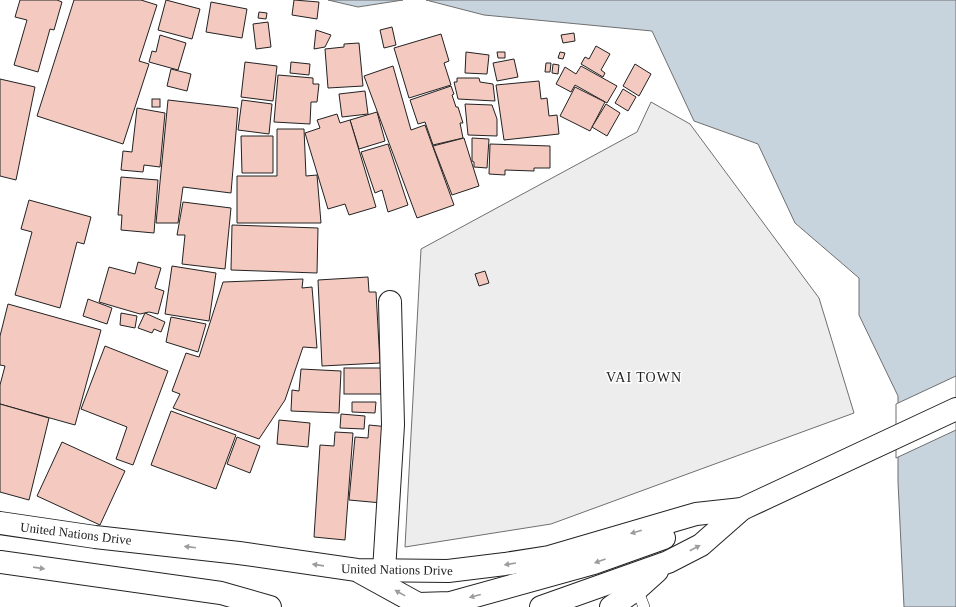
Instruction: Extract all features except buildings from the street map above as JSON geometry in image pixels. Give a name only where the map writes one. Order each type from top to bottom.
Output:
[{"type":"main road","points":[[384,571],[393,425],[390,302]]},
{"type":"main road","name":"United Nations Drive","points":[[541,607],[668,562],[701,545],[742,509],[956,410]]},
{"type":"main road","points":[[357,570],[418,604],[450,603],[594,563],[742,509]]},
{"type":"main road","name":"United Nations Drive","points":[[0,523],[239,553],[357,570],[448,571],[549,557],[696,514],[742,509]]},
{"type":"main road","points":[[0,562],[221,593],[270,607]]},
{"type":"main road","points":[[611,607],[640,598],[668,562]]},
{"type":"main road","points":[[221,593],[244,607]]},
{"type":"shaded area","points":[[328,0],[403,0],[358,7]]},
{"type":"shaded area","points":[[426,0],[956,0],[956,607],[904,607],[898,482],[898,396],[859,315],[859,278],[795,223],[758,144],[694,121],[652,31],[484,15]]},
{"type":"shaded area","points":[[651,102],[690,124],[819,298],[854,413],[551,524],[405,547],[421,249],[637,132]]},
{"type":"pier","points":[[956,376],[956,430],[896,458],[896,404]]},
{"type":"district","name":"VAI TOWN","points":[[644,377]]}]
